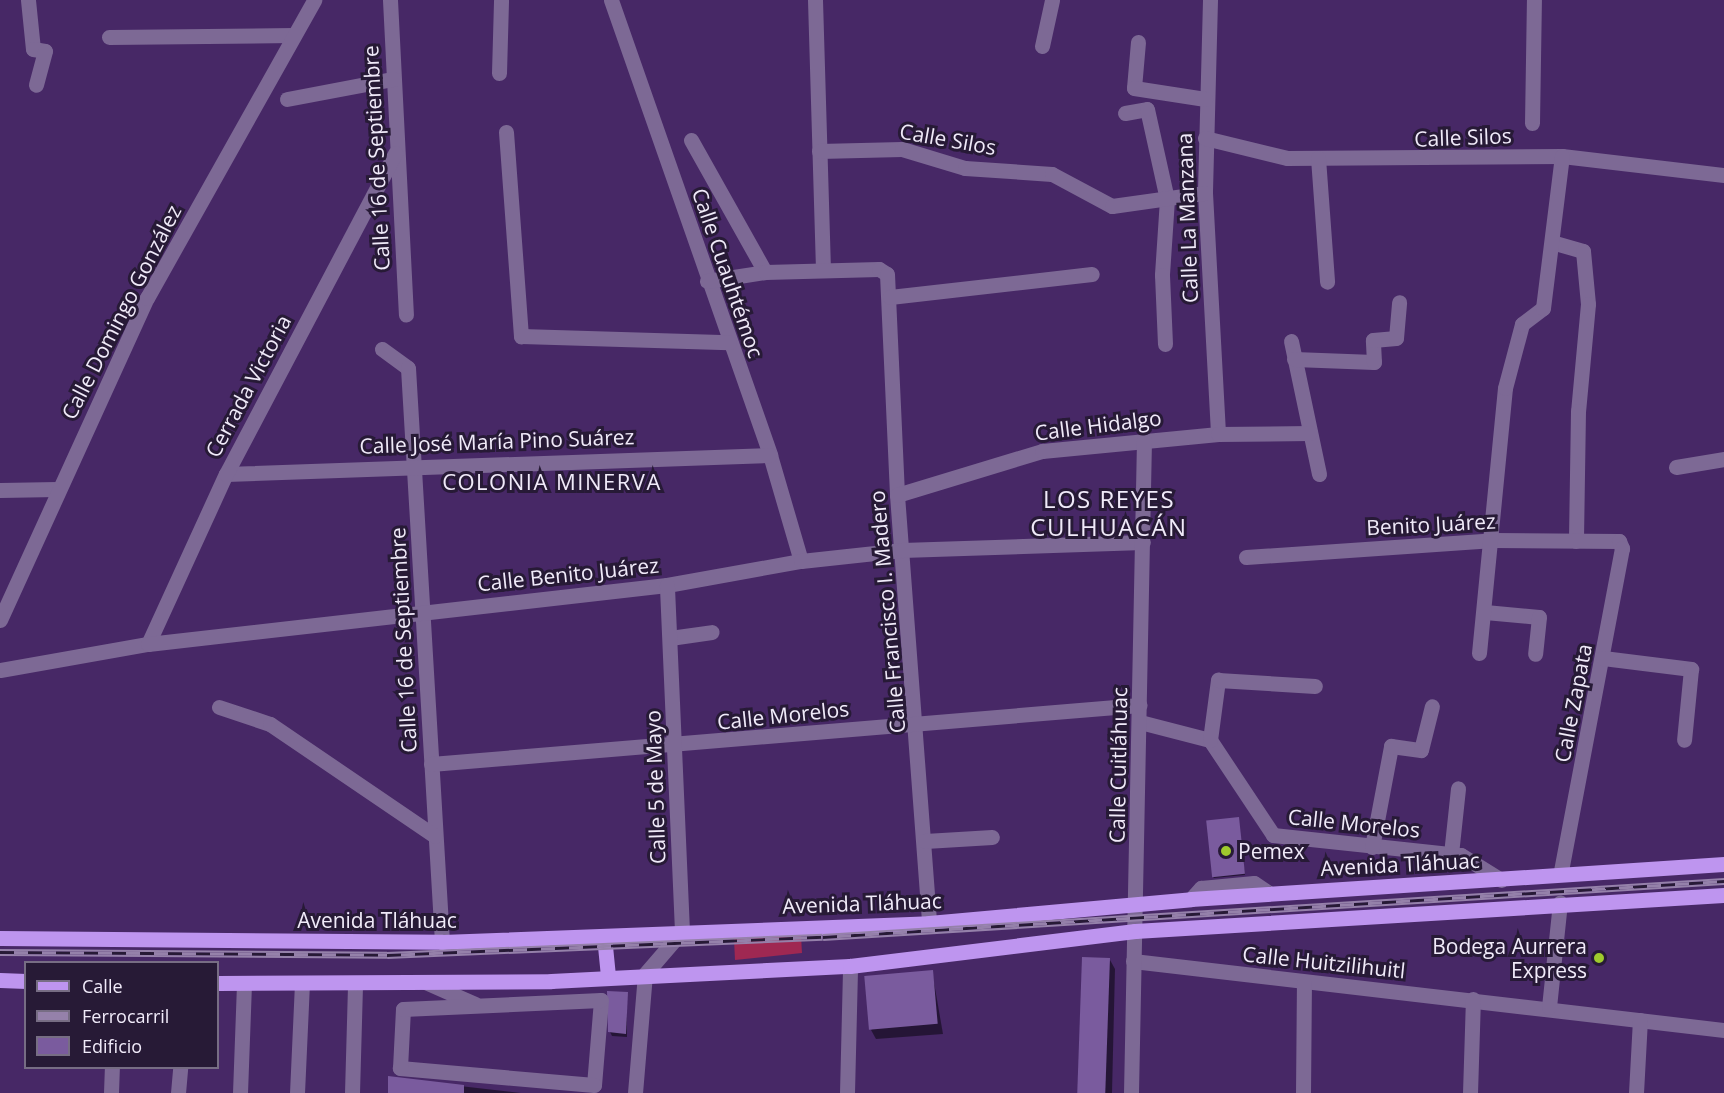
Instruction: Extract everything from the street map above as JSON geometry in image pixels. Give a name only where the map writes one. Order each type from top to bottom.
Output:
[{"type":"main road","name":"Avenida Tláhuac","points":[[0,938],[442,942],[928,923],[1317,889],[1502,880],[1562,872],[1724,864]]},
{"type":"main road","points":[[1317,889],[1318,917]]},
{"type":"main road","points":[[219,983],[551,981],[645,974],[850,966],[1135,931],[1318,917],[1724,895]]},
{"type":"main road","points":[[604,936],[608,976]]},
{"type":"main road","points":[[0,980],[24,981]]},
{"type":"street","points":[[28,0],[33,50],[45,51],[36,85]]},
{"type":"street","name":"Calle Domingo González","points":[[0,620],[57,489],[147,298],[314,0]]},
{"type":"street","name":"Calle 16 de Septiembre","points":[[390,0],[395,153],[406,315]]},
{"type":"street","points":[[500,73],[501,0]]},
{"type":"street","name":"Calle Cuauhtémoc","points":[[611,0],[707,281],[770,455],[801,561]]},
{"type":"street","points":[[815,0],[823,270]]},
{"type":"street","points":[[1042,46],[1052,0]]},
{"type":"street","name":"Calle La Manzana","points":[[1210,0],[1205,99],[1205,193],[1218,434]]},
{"type":"street","points":[[1532,123],[1534,0]]},
{"type":"street","points":[[109,37],[294,35]]},
{"type":"street","points":[[1138,42],[1134,88],[1205,99]]},
{"type":"street","points":[[287,99],[393,79]]},
{"type":"street","points":[[1125,113],[1147,109],[1167,199],[1162,275],[1166,344]]},
{"type":"street","points":[[506,132],[521,336],[729,342]]},
{"type":"street","name":"Calle Silos","points":[[1205,138],[1258,153],[1318,158],[1562,156],[1724,176]]},
{"type":"street","points":[[691,140],[765,272]]},
{"type":"street","name":"Calle Silos","points":[[819,151],[902,149],[965,168],[1052,174],[1112,206],[1205,193]]},
{"type":"street","name":"Cerrada Victoria","points":[[148,644],[226,474],[395,153]]},
{"type":"street","points":[[1479,653],[1493,540],[1505,388],[1522,324],[1543,308],[1556,243],[1562,156]]},
{"type":"street","points":[[1318,158],[1327,282]]},
{"type":"street","points":[[1556,243],[1583,251],[1588,304],[1578,411],[1576,541]]},
{"type":"street","name":"Calle Francisco I. Madero","points":[[707,281],[765,272],[884,271],[890,297],[897,495],[917,723],[928,923]]},
{"type":"street","points":[[890,297],[1092,274]]},
{"type":"street","points":[[1294,359],[1374,362],[1373,340],[1396,338],[1399,302]]},
{"type":"street","points":[[1291,341],[1319,474]]},
{"type":"street","name":"Calle 16 de Septiembre","points":[[382,349],[408,368],[442,942]]},
{"type":"street","name":"Calle Hidalgo","points":[[897,495],[1042,451],[1144,439],[1218,434],[1310,434]]},
{"type":"street","name":"Calle Cuitláhuac","points":[[1131,1093],[1144,439]]},
{"type":"street","name":"Calle José María Pino Suárez","points":[[226,474],[414,463],[770,455]]},
{"type":"street","points":[[1676,467],[1724,459]]},
{"type":"street","points":[[0,490],[57,489]]},
{"type":"street","name":"Benito Juárez","points":[[1246,557],[1493,540],[1619,541]]},
{"type":"street","name":"Calle Zapata","points":[[1562,872],[1622,548],[1619,541]]},
{"type":"street","name":"Calle Benito Juárez","points":[[0,670],[148,644],[421,611],[667,585],[801,561],[902,550],[1143,542]]},
{"type":"street","name":"Calle 5 de Mayo","points":[[667,585],[682,931]]},
{"type":"street","points":[[1485,612],[1539,618],[1536,654]]},
{"type":"street","points":[[670,639],[712,632]]},
{"type":"street","points":[[1603,658],[1691,669],[1684,740]]},
{"type":"street","points":[[1140,722],[1210,740],[1218,680],[1315,686]]},
{"type":"street","name":"Calle Morelos","points":[[431,764],[675,747],[917,723],[1140,705]]},
{"type":"street","points":[[1372,846],[1391,746],[1421,750],[1432,706]]},
{"type":"street","points":[[219,707],[270,724],[435,836]]},
{"type":"street","name":"Calle Morelos","points":[[1210,740],[1273,835],[1451,854],[1502,880]]},
{"type":"street","points":[[1451,854],[1458,788]]},
{"type":"street","points":[[925,841],[992,837]]},
{"type":"street","points":[[1549,1007],[1560,903]]},
{"type":"street","points":[[635,1093],[645,974],[682,931]]},
{"type":"street","name":"Calle Huitzilihuitl","points":[[1134,961],[1304,983],[1549,1007],[1724,1030]]},
{"type":"street","points":[[847,1093],[850,966]]},
{"type":"street","points":[[519,1003],[551,981]]},
{"type":"street","points":[[425,982],[476,1005]]},
{"type":"street","points":[[352,1093],[356,983]]},
{"type":"street","points":[[1303,1093],[1304,983]]},
{"type":"street","points":[[240,1093],[244,984]]},
{"type":"street","points":[[297,1093],[302,984]]},
{"type":"street","points":[[1470,1093],[1473,999]]},
{"type":"street","points":[[601,1000],[594,1085],[400,1068],[403,1009],[519,1003],[601,1000]]},
{"type":"street","points":[[1636,1093],[1640,1020]]},
{"type":"street","points":[[111,1093],[112,1069]]},
{"type":"street","points":[[178,1093],[180,1069]]},
{"type":"shaded area","points":[[801,936],[802,953],[735,960],[734,939]]},
{"type":"building","name":"Pemex","points":[[1239,817],[1245,874],[1212,877],[1206,820]]},
{"type":"building","points":[[1082,957],[1110,958],[1105,1093],[1077,1093]]},
{"type":"building","points":[[933,970],[938,1024],[869,1030],[864,976]]},
{"type":"building","points":[[607,991],[628,992],[626,1034],[608,1032]]},
{"type":"building","points":[[388,1076],[464,1085],[464,1093],[388,1093]]},
{"type":"railway","points":[[0,952],[387,955],[823,937],[1724,881]]},
{"type":"place","name":"Pemex","points":[[1226,851]]},
{"type":"place","name":"Bodega Aurrera Express","points":[[1599,958]]},
{"type":"district","name":"COLONIA MINERVA","points":[[552,482]]},
{"type":"district","name":"LOS REYES CULHUACÁN","points":[[1109,513]]}]
